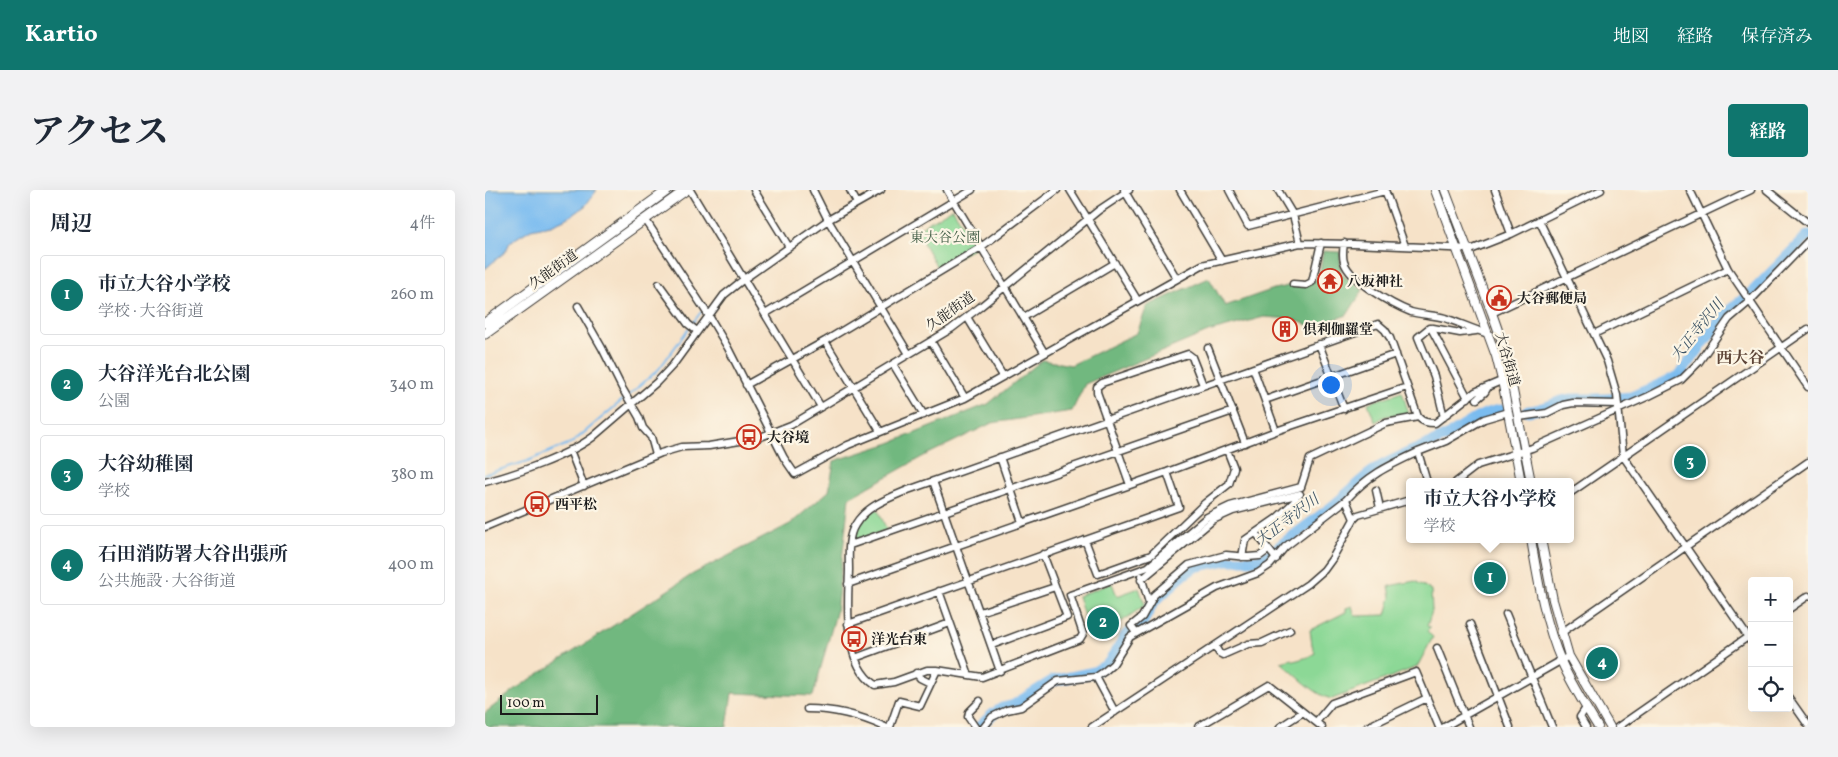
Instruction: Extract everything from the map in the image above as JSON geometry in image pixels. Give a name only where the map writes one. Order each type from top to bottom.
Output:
[{"type":"highway","points":[[485,323],[668,190]]},
{"type":"highway","name":"久能街道","points":[[485,334],[685,190]]},
{"type":"main road","name":"大谷街道","points":[[1435,190],[1489,334],[1502,380],[1520,478]]},
{"type":"main road","name":"大谷街道","points":[[1445,190],[1492,313],[1511,377],[1530,478]]},
{"type":"main road","points":[[1532,543],[1542,601],[1561,660],[1597,727]]},
{"type":"main road","points":[[1542,543],[1561,633],[1569,656],[1610,727]]},
{"type":"street","points":[[690,190],[821,407]]},
{"type":"street","points":[[754,190],[789,247]]},
{"type":"street","points":[[813,190],[828,220],[909,354]]},
{"type":"street","points":[[850,190],[857,203]]},
{"type":"street","points":[[485,482],[508,476],[582,445],[593,437],[657,382],[673,365],[724,296],[743,279],[828,220],[881,190]]},
{"type":"street","points":[[947,190],[1044,352]]},
{"type":"street","points":[[765,314],[971,190]]},
{"type":"street","points":[[746,385],[793,360],[981,246],[1057,190]]},
{"type":"street","points":[[1070,190],[1138,301]]},
{"type":"street","points":[[1180,190],[1222,261]]},
{"type":"street","points":[[1229,190],[1248,226],[1385,191],[1405,246]]},
{"type":"street","points":[[1278,190],[1293,215],[1299,243]]},
{"type":"street","points":[[1495,190],[1511,234]]},
{"type":"street","points":[[645,219],[728,348],[784,458],[795,474],[848,445],[965,398],[1202,265],[1299,243],[1477,248],[1511,234],[1601,190]]},
{"type":"street","points":[[1690,190],[1728,269],[1808,387]]},
{"type":"street","points":[[1492,313],[1751,190]]},
{"type":"street","points":[[1767,190],[1808,223]]},
{"type":"street","points":[[1126,191],[1177,280]]},
{"type":"street","name":"久能街道","points":[[485,527],[656,454],[672,449],[735,442],[772,434],[791,425],[931,341],[967,317],[1088,219],[1126,191]]},
{"type":"street","points":[[1539,220],[1607,361],[1618,402],[1623,456],[1748,635]]},
{"type":"street","points":[[1461,478],[1478,465],[1525,450],[1618,402],[1681,380],[1699,362],[1729,319],[1747,298],[1808,241]]},
{"type":"street","points":[[1293,284],[1306,285],[1312,282],[1321,243]]},
{"type":"street","points":[[1344,243],[1345,264],[1359,281],[1385,298],[1411,311],[1444,318],[1489,334]]},
{"type":"street","points":[[1024,317],[1115,263]]},
{"type":"street","points":[[1595,334],[1728,269]]},
{"type":"street","points":[[659,284],[688,324],[697,331]]},
{"type":"street","points":[[578,306],[643,428],[651,436],[656,454]]},
{"type":"street","points":[[967,317],[1003,376]]},
{"type":"street","points":[[1418,417],[1386,423],[1310,459],[1301,487],[1230,506],[1207,517],[1148,567],[1070,595],[1083,634],[1080,640],[982,677],[927,670],[895,682],[875,685],[867,679],[859,668],[855,658],[847,614],[850,545],[854,526],[872,508],[884,500],[1000,457],[1378,324],[1391,338],[1418,417],[1422,421],[1435,423],[1468,398],[1511,377]]},
{"type":"street","points":[[1444,417],[1434,376],[1418,337],[1431,328],[1460,333],[1477,331]]},
{"type":"street","points":[[1431,328],[1468,398]]},
{"type":"street","points":[[1574,490],[1808,329]]},
{"type":"street","points":[[825,341],[880,431]]},
{"type":"street","points":[[931,341],[965,398]]},
{"type":"street","points":[[1319,344],[1344,409]]},
{"type":"street","points":[[1208,348],[1245,443]]},
{"type":"street","points":[[1129,485],[1106,420],[1097,387],[1102,382],[1188,354],[1192,357],[1203,385]]},
{"type":"street","points":[[1265,400],[1396,354]]},
{"type":"street","points":[[893,364],[924,415]]},
{"type":"street","points":[[1253,368],[1276,431]]},
{"type":"street","points":[[848,584],[1167,472],[1276,431],[1407,387]]},
{"type":"street","points":[[1477,399],[1488,387]]},
{"type":"street","points":[[1519,417],[1547,413],[1563,405],[1618,402]]},
{"type":"street","points":[[850,545],[1233,412]]},
{"type":"street","points":[[984,727],[992,717],[1007,710],[1021,707],[1058,682],[1096,676],[1105,671],[1113,664],[1137,628],[1155,595],[1189,565],[1226,555],[1242,557],[1272,554],[1285,548],[1346,500],[1361,484],[1387,466],[1451,438],[1484,419],[1508,412]]},
{"type":"street","points":[[570,450],[584,486]]},
{"type":"street","points":[[1085,540],[1098,574],[1151,555],[1205,503],[1229,484],[1233,468],[1227,450]]},
{"type":"street","points":[[1418,452],[1426,478]]},
{"type":"street","points":[[1000,457],[1022,522]]},
{"type":"street","points":[[1561,633],[1808,462]]},
{"type":"street","points":[[848,624],[1179,507],[1167,472]]},
{"type":"street","points":[[933,481],[970,581],[1000,671]]},
{"type":"street","points":[[1376,490],[1380,508]]},
{"type":"street","points":[[1141,580],[1213,520],[1233,511],[1300,494]]},
{"type":"street","points":[[1242,557],[1245,540],[1277,518],[1295,500],[1300,501],[1301,504]]},
{"type":"street","points":[[1346,500],[1354,519]]},
{"type":"street","points":[[1092,727],[1301,588],[1324,570],[1333,559],[1354,519],[1358,515],[1406,501]]},
{"type":"street","points":[[1256,533],[1272,554]]},
{"type":"street","points":[[992,645],[1067,617],[1043,554]]},
{"type":"street","points":[[1137,628],[1217,588],[1258,573],[1272,554]]},
{"type":"street","points":[[1139,570],[1149,603]]},
{"type":"street","points":[[980,612],[1055,587]]},
{"type":"street","points":[[939,591],[969,675]]},
{"type":"street","points":[[1793,606],[1808,596]]},
{"type":"street","points":[[1506,614],[1552,727]]},
{"type":"street","points":[[855,658],[950,623]]},
{"type":"street","points":[[1470,624],[1510,727]]},
{"type":"street","points":[[1215,646],[1223,654],[1248,644],[1262,643],[1290,630]]},
{"type":"street","points":[[1618,727],[1748,639]]},
{"type":"street","points":[[1437,648],[1469,727]]},
{"type":"street","points":[[1444,727],[1569,656]]},
{"type":"street","points":[[890,727],[899,701],[920,706],[937,670]]},
{"type":"street","points":[[1316,722],[1331,703],[1416,672],[1439,727]]},
{"type":"street","points":[[916,673],[920,678],[931,683]]},
{"type":"street","points":[[1096,676],[1115,712]]},
{"type":"street","points":[[1199,727],[1269,685],[1322,727]]},
{"type":"street","points":[[1367,727],[1427,698]]},
{"type":"street","points":[[975,727],[968,717],[969,712],[980,701]]},
{"type":"street","points":[[1793,704],[1808,725]]},
{"type":"street","points":[[1586,708],[1581,717],[1586,727]]},
{"type":"street","points":[[807,709],[845,714],[885,727]]},
{"type":"street","points":[[1280,727],[1303,712]]},
{"type":"green space","name":"東大谷公園","points":[[953,209],[975,244],[975,247],[938,269],[916,230]]},
{"type":"green space","points":[[1323,251],[1340,252],[1341,274],[1363,290],[1347,315],[1313,327],[1292,319],[1264,317],[1208,332],[1085,384],[1072,411],[992,423],[922,457],[849,498],[836,613],[813,696],[732,693],[727,727],[485,727],[485,713],[517,688],[693,574],[790,524],[829,491],[834,461],[890,443],[988,404],[1042,360],[1071,365],[1137,333],[1147,306],[1209,278],[1225,306],[1274,289],[1319,279]]},
{"type":"green space","points":[[1402,392],[1409,414],[1386,416],[1375,422],[1368,403]]},
{"type":"green space","points":[[877,508],[887,530],[856,541],[853,539],[861,521]]},
{"type":"green space","points":[[1415,581],[1431,590],[1432,611],[1427,626],[1430,627],[1427,632],[1433,637],[1417,667],[1332,699],[1312,689],[1281,662],[1292,659],[1294,661],[1315,653],[1310,630],[1346,612],[1346,608],[1352,606],[1355,616],[1386,615],[1391,597],[1389,586]]},
{"type":"green space","points":[[1112,583],[1117,596],[1139,588],[1145,605],[1093,642],[1078,596]]},
{"type":"water","points":[[485,190],[597,190],[585,206],[569,217],[551,225],[531,229],[510,242],[506,251],[485,269]]},
{"type":"waterway","name":"大正寺沢川","points":[[1528,411],[1571,399],[1631,397],[1679,376],[1724,315],[1753,291],[1808,235]]},
{"type":"waterway","points":[[692,324],[701,312]]},
{"type":"waterway","points":[[629,395],[659,369],[689,328]]},
{"type":"waterway","points":[[485,474],[525,462],[573,442],[625,398]]},
{"type":"waterway","name":"大正寺沢川","points":[[979,727],[1002,708],[1014,705],[1052,681],[1094,672],[1108,664],[1126,635],[1142,624],[1153,603],[1182,576],[1195,567],[1227,560],[1257,560],[1268,555],[1378,468],[1447,436],[1479,417],[1501,410]]},
{"type":"place","name":"八坂神社","points":[[1330,281]]},
{"type":"place","name":"大谷郵便局","points":[[1499,298]]},
{"type":"place","name":"倶利伽羅堂","points":[[1285,329]]},
{"type":"place","name":"大谷境","points":[[749,437]]},
{"type":"place","name":"大谷幼稚園","points":[[1690,462]]},
{"type":"place","name":"西平松","points":[[537,504]]},
{"type":"place","name":"市立大谷小学校","points":[[1490,578]]},
{"type":"place","name":"大谷洋光台北公園","points":[[1103,623]]},
{"type":"place","name":"洋光台東","points":[[854,639]]},
{"type":"place","name":"石田消防署大谷出張所","points":[[1602,663]]},
{"type":"district","name":"西大谷","points":[[1740,357]]}]
